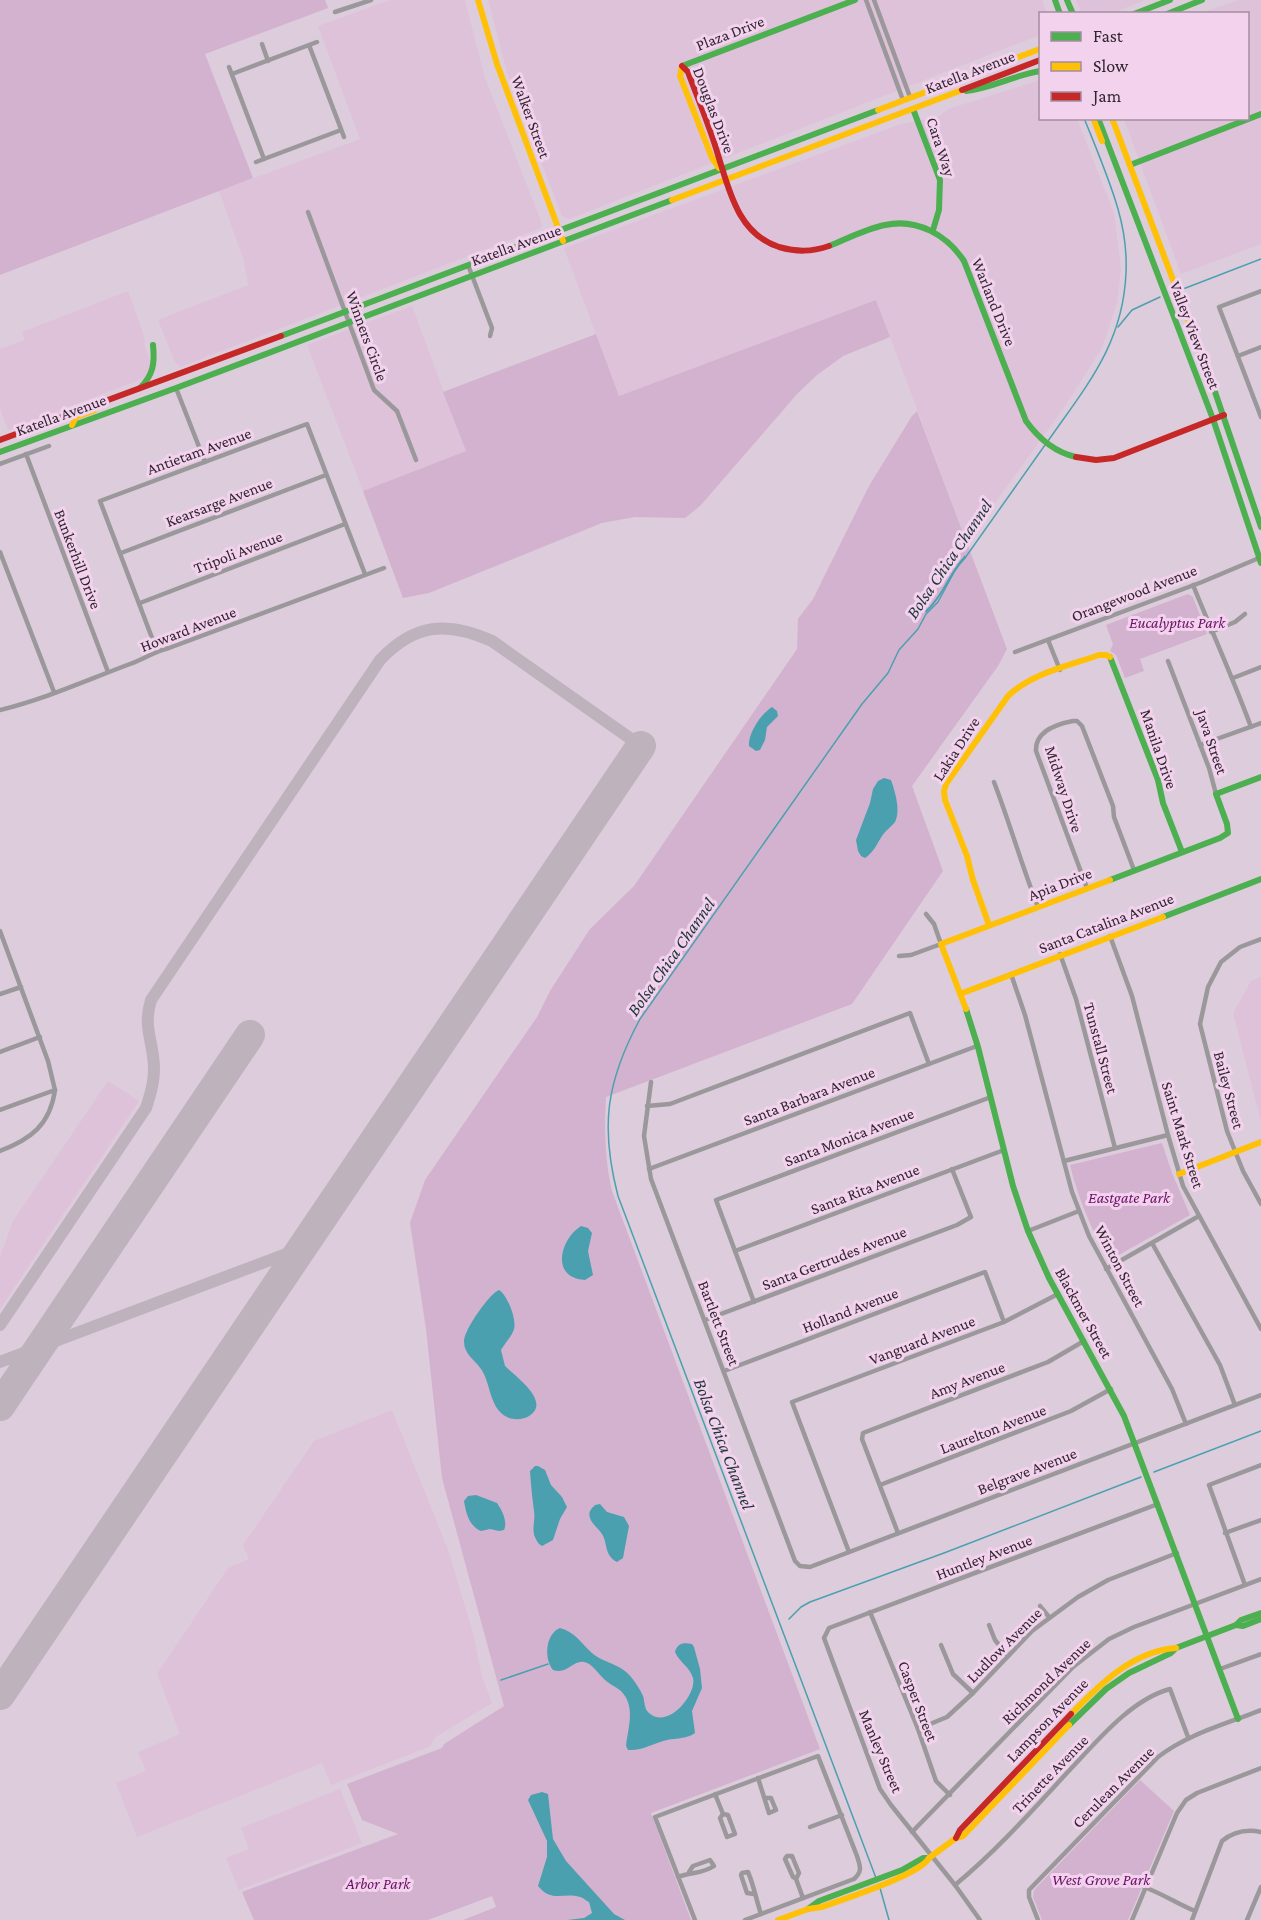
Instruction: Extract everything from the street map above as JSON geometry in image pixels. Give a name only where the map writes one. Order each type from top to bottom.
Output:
[{"type":"main road","name":"Walker Street","points":[[478,0],[496,64],[563,241]]},
{"type":"main road","name":"Plaza Drive","points":[[682,66],[855,0]]},
{"type":"main road","points":[[1139,12],[1170,0]]},
{"type":"main road","points":[[1172,12],[1202,0]]},
{"type":"main road","name":"Katella Avenue","points":[[0,440],[1039,49]]},
{"type":"main road","name":"Katella Avenue","points":[[0,452],[177,388],[1039,61]]},
{"type":"main road","name":"Douglas Drive","points":[[682,66],[688,72],[719,156],[724,180]]},
{"type":"main road","points":[[958,92],[977,90],[1039,71]]},
{"type":"main road","points":[[914,109],[914,104],[925,92]]},
{"type":"main road","points":[[903,113],[910,102],[910,97]]},
{"type":"main road","name":"Cara Way","points":[[914,109],[940,180],[939,210],[933,230]]},
{"type":"main road","points":[[1094,120],[1109,157],[1116,164]]},
{"type":"main road","name":"Valley View Street","points":[[1099,120],[1213,419],[1260,559]]},
{"type":"main road","name":"Valley View Street","points":[[1113,120],[1224,415],[1261,527]]},
{"type":"main road","points":[[1130,165],[1246,120]]},
{"type":"main road","name":"Warland Drive","points":[[724,180],[749,229],[773,246],[795,251],[820,249],[894,223],[933,230],[954,246],[964,261],[1026,421],[1032,431],[1057,452],[1083,460],[1110,459],[1224,415]]},
{"type":"main road","points":[[137,390],[150,377],[154,369],[153,345]]},
{"type":"main road","points":[[72,425],[76,417],[93,411],[106,400]]},
{"type":"main road","name":"Lakia Drive","points":[[989,925],[967,856],[945,800],[946,784],[1012,691],[1024,684],[1099,655],[1108,656]]},
{"type":"main road","name":"Manila Drive","points":[[1108,656],[1113,662],[1158,780],[1163,803],[1182,852]]},
{"type":"main road","points":[[1216,794],[1261,777]]},
{"type":"main road","name":"Java Street","points":[[1216,794],[1228,833]]},
{"type":"main road","name":"Apia Drive","points":[[941,944],[1228,833]]},
{"type":"main road","name":"Santa Catalina Avenue","points":[[960,994],[1261,879]]},
{"type":"main road","name":"Blackmer Street","points":[[941,944],[977,1046],[1028,1231],[1041,1263],[1111,1389],[1135,1443],[1238,1719]]},
{"type":"main road","points":[[1179,1174],[1261,1142]]},
{"type":"main road","name":"Lampson Avenue","points":[[782,1919],[808,1909],[822,1907],[882,1881],[917,1869],[956,1838],[963,1836],[1081,1712],[1106,1689],[1129,1673],[1171,1653],[1176,1648],[1236,1625],[1241,1620],[1261,1612]]},
{"type":"main road","name":"Lampson Avenue","points":[[1236,1625],[1243,1626],[1261,1619]]},
{"type":"street","points":[[335,12],[371,0]]},
{"type":"street","points":[[866,0],[903,100]]},
{"type":"street","points":[[874,0],[910,97]]},
{"type":"street","points":[[232,74],[316,42]]},
{"type":"street","points":[[262,44],[268,61]]},
{"type":"street","points":[[309,45],[344,137]]},
{"type":"street","points":[[229,67],[264,159]]},
{"type":"street","points":[[256,162],[341,130]]},
{"type":"street","name":"Winners Circle","points":[[308,212],[374,390],[397,411],[416,460]]},
{"type":"street","points":[[468,265],[492,328],[490,336]]},
{"type":"street","points":[[1261,291],[1219,307],[1261,417]]},
{"type":"street","points":[[1238,356],[1261,347]]},
{"type":"street","points":[[177,388],[205,462]]},
{"type":"street","name":"Antietam Avenue","points":[[121,553],[100,501],[307,424],[326,475]]},
{"type":"street","points":[[0,464],[49,446]]},
{"type":"street","name":"Bunkerhill Drive","points":[[26,454],[108,672]]},
{"type":"street","points":[[326,475],[365,574]]},
{"type":"street","name":"Kearsarge Avenue","points":[[121,553],[326,475]]},
{"type":"street","name":"Tripoli Avenue","points":[[140,603],[345,524]]},
{"type":"street","points":[[0,552],[54,692]]},
{"type":"street","points":[[121,553],[157,651]]},
{"type":"street","name":"Orangewood Avenue","points":[[1015,652],[1260,559]]},
{"type":"street","name":"Howard Avenue","points":[[0,710],[19,705],[140,660],[157,651],[384,568]]},
{"type":"street","points":[[1193,585],[1211,632],[1233,678],[1251,727]]},
{"type":"street","points":[[1211,632],[1235,622],[1245,614]]},
{"type":"street","points":[[1048,640],[1060,670]]},
{"type":"street","name":"Java Street","points":[[1168,661],[1209,768],[1216,794]]},
{"type":"street","points":[[1233,678],[1261,668]]},
{"type":"street","name":"Midway Drive","points":[[1087,888],[1038,756],[1036,745],[1044,731],[1069,722],[1077,721],[1082,726],[1113,806],[1114,817],[1134,870]]},
{"type":"street","points":[[1200,745],[1261,723]]},
{"type":"street","points":[[994,782],[1038,907]]},
{"type":"street","name":"Blackmer Street","points":[[926,914],[934,924],[941,944]]},
{"type":"street","points":[[0,931],[40,1037],[55,1090],[53,1102],[40,1127],[30,1137],[0,1151]]},
{"type":"street","name":"Saint Mark Street","points":[[1110,936],[1132,996],[1179,1174],[1198,1216],[1261,1329]]},
{"type":"street","name":"Bailey Street","points":[[1261,939],[1240,947],[1221,962],[1208,987],[1200,1024],[1234,1152],[1261,1204]]},
{"type":"street","name":"Apia Drive","points":[[899,956],[911,955],[941,944]]},
{"type":"street","name":"Tunstall Street","points":[[1060,954],[1076,999],[1115,1148]]},
{"type":"street","name":"Winton Street","points":[[1011,974],[1025,1015],[1079,1211],[1106,1269],[1173,1389],[1186,1424]]},
{"type":"street","points":[[0,994],[21,987]]},
{"type":"street","points":[[647,1106],[670,1104],[910,1013],[929,1064]]},
{"type":"street","points":[[0,1052],[40,1037]]},
{"type":"street","name":"Santa Barbara Avenue","points":[[649,1169],[977,1046]]},
{"type":"street","name":"Bartlett Street","points":[[651,1083],[644,1136],[649,1169],[795,1561],[800,1566]]},
{"type":"street","points":[[0,1110],[55,1090]]},
{"type":"street","name":"Santa Monica Avenue","points":[[735,1251],[717,1200],[991,1097]]},
{"type":"street","points":[[1064,1161],[1168,1135]]},
{"type":"street","name":"Santa Rita Avenue","points":[[735,1251],[1004,1150]]},
{"type":"street","name":"Santa Gertrudes Avenue","points":[[705,1320],[957,1225],[971,1217],[952,1169]]},
{"type":"street","points":[[1028,1231],[1079,1211]]},
{"type":"street","points":[[1106,1269],[1198,1216]]},
{"type":"street","points":[[1152,1243],[1220,1365],[1235,1405]]},
{"type":"street","points":[[735,1251],[754,1302]]},
{"type":"street","name":"Holland Avenue","points":[[724,1371],[984,1272],[1004,1322]]},
{"type":"street","name":"Vanguard Avenue","points":[[849,1552],[792,1402],[1004,1322],[1058,1294]]},
{"type":"street","name":"Amy Avenue","points":[[880,1485],[862,1439],[863,1433],[1048,1362],[1084,1341]]},
{"type":"street","name":"Laurelton Avenue","points":[[880,1485],[1071,1411],[1111,1389]]},
{"type":"street","name":"Belgrave Avenue","points":[[800,1566],[810,1567],[1261,1395]]},
{"type":"street","points":[[1245,1585],[1209,1485],[1261,1465]]},
{"type":"street","points":[[880,1485],[898,1533]]},
{"type":"street","name":"Huntley Avenue","points":[[824,1638],[829,1628],[1158,1504]]},
{"type":"street","points":[[1226,1533],[1261,1520]]},
{"type":"street","name":"Ludlow Avenue","points":[[918,1729],[947,1717],[973,1694],[1032,1631],[1078,1597],[1108,1580],[1177,1553]]},
{"type":"street","name":"Richmond Avenue","points":[[912,1832],[1088,1654],[1124,1630],[1261,1579]]},
{"type":"street","points":[[1040,1606],[1049,1617]]},
{"type":"street","name":"Casper Street","points":[[870,1612],[918,1729],[936,1781],[950,1795]]},
{"type":"street","points":[[989,1625],[995,1640],[1008,1656]]},
{"type":"street","name":"Manley Street","points":[[824,1638],[880,1789],[980,1920]]},
{"type":"street","points":[[941,1645],[953,1674],[973,1694]]},
{"type":"street","points":[[1220,1669],[1261,1654]]},
{"type":"street","name":"Trinette Avenue","points":[[955,1885],[983,1862],[1113,1725],[1141,1703],[1159,1692],[1170,1689],[1188,1737]]},
{"type":"street","name":"Cerulean Avenue","points":[[1038,1920],[1029,1897],[1029,1890],[1158,1757],[1188,1737],[1261,1710]]},
{"type":"street","points":[[694,1920],[655,1817],[818,1756],[842,1815],[861,1869],[860,1874],[854,1879],[745,1920]]},
{"type":"street","points":[[1132,1920],[1144,1887],[1177,1814],[1186,1800],[1197,1793],[1261,1768]]},
{"type":"street","points":[[758,1778],[765,1798]]},
{"type":"street","points":[[715,1794],[723,1814],[728,1815],[735,1834],[727,1837],[720,1818],[723,1814]]},
{"type":"street","points":[[810,1827],[842,1815]]},
{"type":"street","points":[[1191,1920],[1222,1841],[1229,1835],[1252,1830],[1261,1832]]},
{"type":"street","points":[[796,1879],[799,1873],[796,1864],[792,1856],[787,1856],[785,1859],[803,1898]]},
{"type":"street","points":[[678,1877],[689,1872],[693,1866],[710,1860],[714,1866],[697,1874],[689,1872]]},
{"type":"street","points":[[754,1894],[747,1893],[741,1875],[743,1872],[748,1872],[761,1914]]},
{"type":"street","points":[[1144,1887],[1196,1911]]},
{"type":"street","points":[[1247,1920],[1261,1887]]},
{"type":"street","points":[[779,1907],[782,1919]]},
{"type":"shaded area","points":[[390,0],[465,0],[484,75],[542,224],[541,228],[180,367],[175,362],[158,320],[248,285],[243,258],[219,191],[360,139],[318,26]]},
{"type":"shaded area","points":[[488,0],[1042,0],[1047,12],[1039,12],[1039,35],[569,219],[562,216],[507,72]]},
{"type":"shaded area","points":[[1076,0],[1145,0],[1115,12],[1082,12]]},
{"type":"shaded area","points":[[1238,0],[1261,0],[1261,244],[1181,274],[1124,120],[1249,120],[1249,12],[1205,12]]},
{"type":"shaded area","points":[[1039,80],[1039,120],[1077,120],[1114,213],[1121,269],[1117,303],[1102,348],[1065,406],[967,542],[876,300],[619,396],[564,248],[901,124],[938,117],[948,109]]},
{"type":"shaded area","points":[[128,291],[144,336],[150,361],[149,374],[139,380],[8,430],[0,408],[0,349],[25,340],[22,332]]},
{"type":"shaded area","points":[[412,306],[466,451],[363,491],[307,345]]},
{"type":"shaded area","points":[[1261,977],[1261,1122],[1233,1013],[1251,981]]},
{"type":"shaded area","points":[[108,1081],[139,1101],[0,1309],[0,1257],[13,1221]]},
{"type":"shaded area","points":[[392,1410],[449,1552],[474,1637],[482,1677],[492,1703],[434,1738],[431,1746],[331,1785],[322,1763],[137,1837],[116,1783],[146,1771],[138,1752],[180,1734],[157,1674],[228,1568],[249,1559],[243,1545],[314,1441]]},
{"type":"shaded area","points":[[340,1789],[362,1843],[239,1890],[226,1858],[249,1849],[241,1828]]},
{"type":"green space","points":[[0,0],[325,0],[328,8],[205,54],[253,178],[0,275]]},
{"type":"green space","points":[[876,300],[890,337],[843,356],[817,375],[798,393],[700,506],[685,518],[635,517],[602,523],[429,593],[403,598],[363,491],[466,451],[443,392],[596,334],[619,396]]},
{"type":"green space","name":"Arbor Park","points":[[917,411],[1007,649],[998,666],[912,786],[943,871],[852,1004],[606,1097],[606,1145],[612,1191],[820,1749],[651,1813],[691,1920],[463,1920],[496,1907],[492,1896],[428,1920],[254,1920],[242,1892],[398,1834],[362,1820],[347,1784],[442,1748],[444,1744],[504,1706],[442,1478],[426,1329],[410,1223],[425,1180],[537,1017],[550,991],[590,929],[634,886],[797,649],[798,619],[813,599],[869,486]]},
{"type":"green space","name":"Eucalyptus Park","points":[[1188,594],[1193,597],[1207,634],[1140,659],[1144,671],[1125,678],[1116,655],[1110,651],[1113,644],[1106,625]]},
{"type":"green space","name":"Eastgate Park","points":[[1162,1143],[1190,1215],[1108,1261],[1086,1214],[1070,1165]]},
{"type":"green space","name":"West Grove Park","points":[[1140,1780],[1174,1811],[1128,1920],[1042,1920],[1033,1897],[1034,1890]]},
{"type":"water","points":[[965,555],[966,558],[926,613],[925,611]]},
{"type":"water","points":[[772,707],[777,711],[778,716],[767,727],[765,740],[760,750],[756,751],[749,746],[751,735],[760,719]]},
{"type":"water","points":[[884,778],[891,780],[893,785],[897,801],[897,817],[873,851],[865,858],[858,851],[856,840],[873,789],[878,781]]},
{"type":"water","points":[[581,1226],[588,1228],[592,1233],[588,1251],[593,1275],[585,1280],[574,1278],[567,1273],[562,1257],[568,1240]]},
{"type":"water","points":[[499,1290],[508,1302],[515,1325],[501,1350],[505,1366],[529,1390],[536,1404],[535,1410],[529,1416],[521,1419],[507,1417],[497,1408],[484,1375],[464,1346],[465,1337],[472,1322]]},
{"type":"water","points":[[535,1466],[545,1470],[551,1485],[562,1497],[567,1507],[553,1540],[542,1546],[536,1539],[534,1531],[530,1471]]},
{"type":"water","points":[[476,1495],[497,1503],[505,1520],[504,1530],[481,1531],[474,1526],[467,1514],[464,1501],[468,1496]]},
{"type":"water","points":[[600,1504],[607,1512],[624,1517],[629,1526],[623,1558],[617,1562],[608,1553],[602,1534],[590,1518],[591,1509]]},
{"type":"water","points":[[560,1628],[574,1635],[596,1656],[627,1672],[643,1696],[647,1711],[657,1717],[672,1714],[686,1701],[690,1693],[693,1685],[692,1674],[675,1652],[681,1644],[692,1644],[700,1669],[702,1688],[692,1711],[695,1733],[628,1750],[626,1746],[630,1710],[626,1697],[621,1691],[606,1681],[587,1663],[576,1663],[562,1671],[553,1670],[550,1665],[547,1653],[549,1641],[555,1631]]},
{"type":"water","points":[[542,1792],[548,1794],[553,1839],[566,1861],[614,1914],[625,1920],[567,1920],[584,1918],[592,1913],[589,1902],[581,1897],[553,1896],[538,1886],[547,1857],[547,1841],[528,1800],[531,1795]]},
{"type":"waterway","name":"Bolsa Chica Channel","points":[[1048,441],[1089,382],[1110,343],[1118,321],[1126,273],[1125,249],[1118,209],[1085,120]]},
{"type":"waterway","points":[[1183,289],[1261,259]]},
{"type":"waterway","points":[[1118,327],[1132,310],[1160,297]]},
{"type":"waterway","name":"Bolsa Chica Channel","points":[[965,558],[1045,445]]},
{"type":"waterway","name":"Bolsa Chica Channel","points":[[876,1878],[618,1196],[612,1171],[608,1126],[613,1084],[640,1019],[862,704],[888,673],[899,650],[938,602],[953,574]]},
{"type":"waterway","points":[[1154,1472],[1261,1431]]},
{"type":"waterway","points":[[789,1619],[810,1602],[1141,1477]]},
{"type":"waterway","points":[[501,1680],[548,1664]]},
{"type":"waterway","name":"Bolsa Chica Channel","points":[[880,1888],[889,1920]]},
{"type":"taxiway","points":[[0,1325],[146,1108],[154,1076],[148,1022],[151,1000],[380,660],[393,648],[419,632],[446,628],[460,630],[492,641],[641,746]]},
{"type":"taxiway","points":[[0,1362],[302,1248]]},
{"type":"runway","points":[[0,1695],[641,746]]},
{"type":"runway","points":[[0,1406],[250,1035]]},
{"type":"traffic: fast","points":[[682,66],[855,0]]},
{"type":"traffic: fast","points":[[1055,0],[1059,12]]},
{"type":"traffic: fast","points":[[1067,0],[1072,12]]},
{"type":"traffic: fast","points":[[1139,12],[1170,0]]},
{"type":"traffic: fast","points":[[1172,12],[1202,0]]},
{"type":"traffic: fast","points":[[966,91],[1039,71]]},
{"type":"traffic: fast","points":[[913,109],[940,180],[939,210],[933,230]]},
{"type":"traffic: fast","points":[[281,336],[878,110]]},
{"type":"traffic: fast","points":[[1249,119],[1261,114]]},
{"type":"traffic: fast","points":[[1099,120],[1213,419],[1261,563]]},
{"type":"traffic: fast","points":[[1130,165],[1246,120]]},
{"type":"traffic: fast","points":[[0,452],[176,388],[672,200]]},
{"type":"traffic: fast","points":[[829,246],[870,229],[897,223],[920,226],[949,243],[964,261],[1026,421],[1048,444],[1076,457]]},
{"type":"traffic: fast","points":[[140,388],[152,369],[153,345]]},
{"type":"traffic: fast","points":[[1213,386],[1261,527]]},
{"type":"traffic: fast","points":[[1110,657],[1158,780],[1163,803],[1182,852]]},
{"type":"traffic: fast","points":[[1110,880],[1228,833],[1216,794],[1261,777]]},
{"type":"traffic: fast","points":[[1163,917],[1261,879]]},
{"type":"traffic: fast","points":[[966,1009],[978,1047],[1013,1186],[1028,1231],[1049,1278],[1124,1416],[1238,1719]]},
{"type":"traffic: fast","points":[[1069,1725],[1106,1689],[1129,1673],[1171,1653],[1176,1648],[1261,1613]]},
{"type":"traffic: fast","points":[[1236,1625],[1243,1626],[1261,1619]]},
{"type":"traffic: fast","points":[[808,1909],[819,1901],[902,1870],[923,1858],[929,1858]]},
{"type":"traffic: slow","points":[[478,0],[497,64],[563,241]]},
{"type":"traffic: slow","points":[[878,110],[1039,49]]},
{"type":"traffic: slow","points":[[682,66],[680,76],[712,158],[719,168]]},
{"type":"traffic: slow","points":[[672,200],[962,90]]},
{"type":"traffic: slow","points":[[1094,120],[1102,141]]},
{"type":"traffic: slow","points":[[1113,120],[1213,386]]},
{"type":"traffic: slow","points":[[72,425],[76,417],[93,411],[102,404]]},
{"type":"traffic: slow","points":[[989,925],[967,856],[945,800],[946,784],[1008,696],[1018,688],[1028,681],[1063,667],[1099,655],[1110,657]]},
{"type":"traffic: slow","points":[[966,1009],[941,944],[1110,880]]},
{"type":"traffic: slow","points":[[960,994],[1163,917]]},
{"type":"traffic: slow","points":[[1179,1174],[1261,1142]]},
{"type":"traffic: slow","points":[[1071,1714],[1094,1691],[1132,1662],[1160,1650],[1176,1648]]},
{"type":"traffic: slow","points":[[778,1920],[880,1886],[923,1865],[956,1838],[963,1836],[1069,1725]]},
{"type":"traffic: jam","points":[[962,90],[1039,60]]},
{"type":"traffic: jam","points":[[682,66],[688,72],[731,196],[745,221],[765,241],[779,247],[804,251],[829,246]]},
{"type":"traffic: jam","points":[[0,440],[281,336]]},
{"type":"traffic: jam","points":[[1076,457],[1096,460],[1114,458],[1224,415]]},
{"type":"traffic: jam","points":[[956,1838],[960,1830],[1071,1714]]}]
